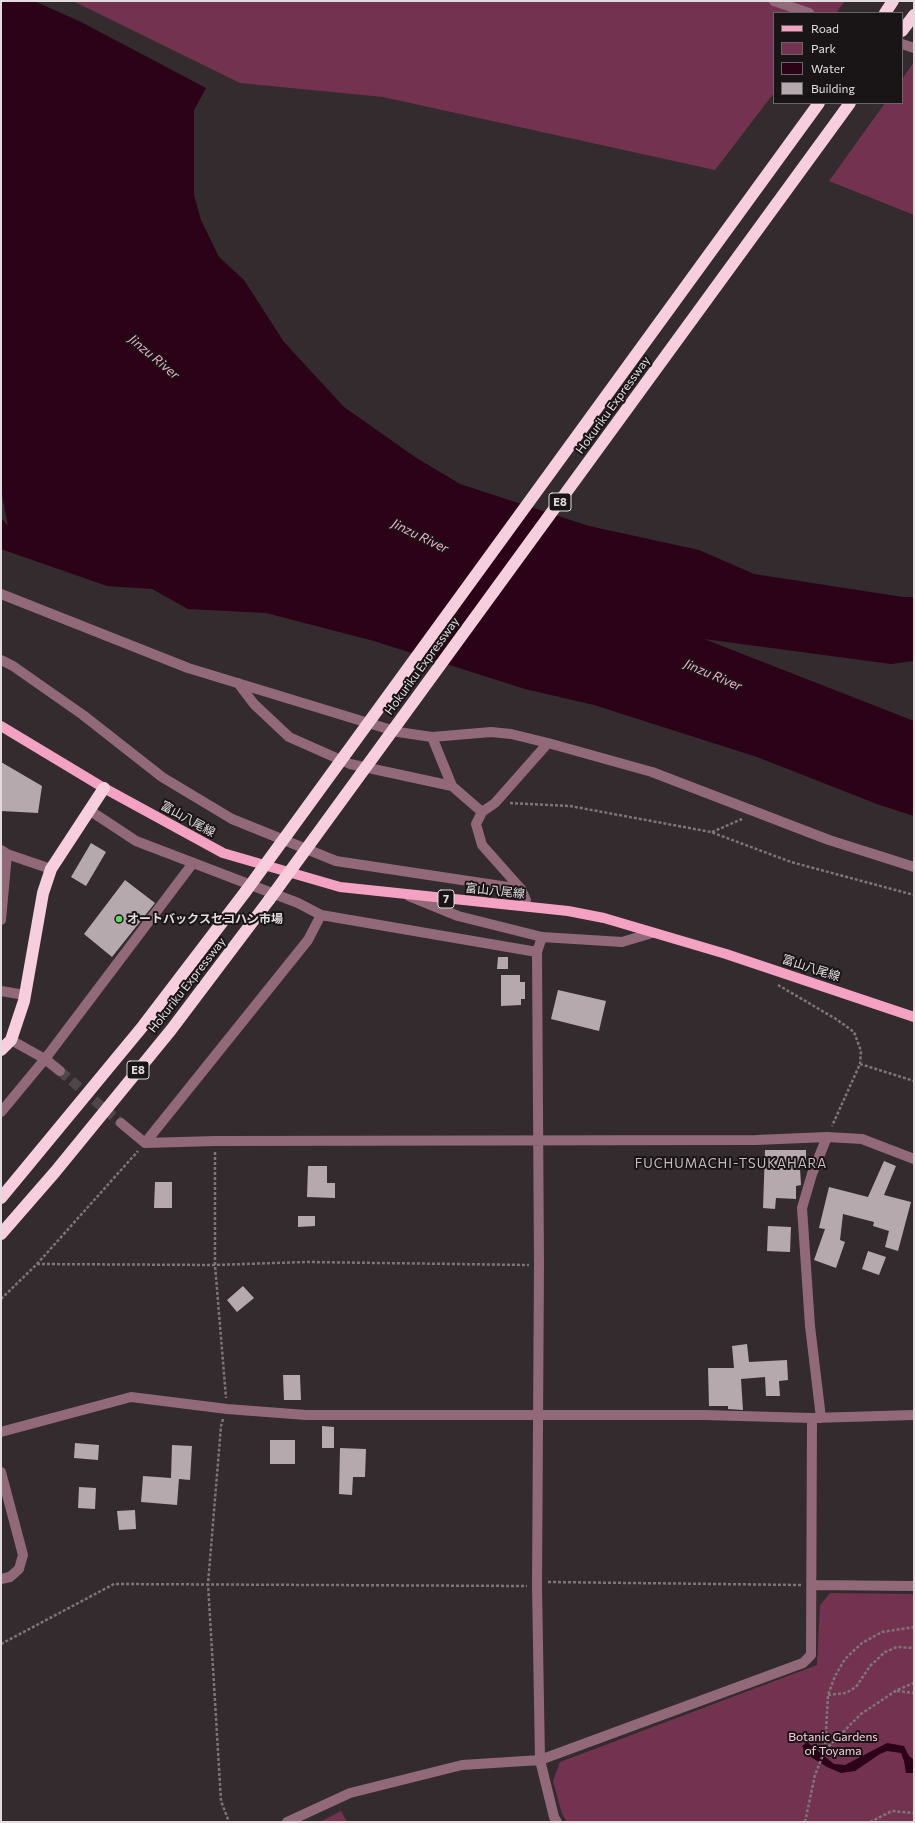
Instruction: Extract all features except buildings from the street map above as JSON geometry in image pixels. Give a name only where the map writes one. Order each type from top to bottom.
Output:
[{"type":"highway","points":[[885,12],[893,1]]},
{"type":"highway","points":[[903,30],[914,15]]},
{"type":"highway","name":"Hokuriku Expressway","points":[[1,1198],[142,1026],[246,891],[818,104]]},
{"type":"highway","name":"Hokuriku Expressway","points":[[1,1234],[60,1166],[171,1030],[270,900],[849,104]]},
{"type":"highway","points":[[1,1050],[11,1040],[24,1001],[43,893],[51,869],[104,788]]},
{"type":"main road","name":"富山八尾線","points":[[1,726],[104,788],[223,853],[340,888],[529,904],[604,918],[726,954],[914,1017]]},
{"type":"street","points":[[774,1],[806,12]]},
{"type":"street","points":[[903,44],[914,48]]},
{"type":"street","points":[[1,594],[188,668],[398,732],[432,737],[491,732],[511,734],[548,743],[652,772],[829,840],[914,867]]},
{"type":"street","points":[[1,660],[13,666],[83,715],[162,777],[232,819],[336,861],[508,887],[529,904]]},
{"type":"street","points":[[238,683],[254,704],[289,737],[350,764],[452,786]]},
{"type":"street","points":[[432,737],[452,786],[482,812]]},
{"type":"street","points":[[529,904],[521,890],[482,845],[476,824],[482,812],[495,802],[548,743]]},
{"type":"street","points":[[89,810],[136,841],[193,863],[219,871],[298,903],[321,915],[537,952]]},
{"type":"street","points":[[1,920],[4,852],[51,869]]},
{"type":"street","points":[[1,1112],[45,1059],[193,863]]},
{"type":"street","points":[[406,894],[458,916],[542,938],[622,942],[652,933]]},
{"type":"street","points":[[145,1143],[308,940],[321,915]]},
{"type":"street","points":[[542,938],[537,952],[540,1265],[537,1584],[540,1760],[554,1817],[557,1822]]},
{"type":"street","points":[[1,991],[20,994]]},
{"type":"street","points":[[11,1040],[45,1059],[60,1071]]},
{"type":"street","points":[[121,1123],[145,1143],[215,1141],[756,1140],[827,1137],[862,1140],[914,1159]]},
{"type":"street","points":[[287,1822],[350,1793],[462,1765],[540,1760],[803,1663],[811,1655],[816,1418],[802,1208],[812,1174],[827,1137]]},
{"type":"street","points":[[1,1432],[131,1397],[227,1409],[306,1415],[704,1415],[816,1418],[914,1415]]},
{"type":"street","points":[[1,1472],[23,1555],[18,1569],[10,1577],[1,1579]]},
{"type":"street","points":[[812,1586],[914,1586]]},
{"type":"path","points":[[495,802],[570,806],[711,832],[791,862],[914,895]]},
{"type":"path","points":[[711,832],[756,813]]},
{"type":"path","points":[[774,982],[836,1019],[854,1032],[861,1051],[860,1064],[827,1137]]},
{"type":"path","points":[[860,1064],[914,1081]]},
{"type":"path","points":[[215,1141],[214,1265],[227,1409],[221,1426],[208,1584],[221,1801],[229,1822]]},
{"type":"path","points":[[1,1299],[37,1264],[145,1143]]},
{"type":"path","points":[[37,1264],[214,1265],[306,1262],[540,1265]]},
{"type":"path","points":[[1,1644],[114,1584],[537,1584],[812,1586]]},
{"type":"path","points":[[805,1822],[815,1775],[825,1750],[828,1695],[835,1676],[845,1659],[862,1643],[882,1632],[914,1627]]},
{"type":"path","points":[[828,1695],[846,1693],[856,1687],[870,1666],[885,1652],[897,1647],[914,1648]]},
{"type":"path","points":[[825,1750],[861,1714],[897,1690],[914,1683]]},
{"type":"path","points":[[897,1690],[914,1693]]},
{"type":"path","points":[[870,1822],[892,1811],[914,1813]]},
{"type":"green space","points":[[73,1],[845,1],[837,12],[773,12],[773,94],[715,170],[383,97],[240,83]]},
{"type":"green space","points":[[914,62],[914,215],[829,181],[884,104],[903,104],[903,78]]},
{"type":"green space","name":"Botanic Gardens of Toyama","points":[[830,1593],[914,1594],[914,1822],[567,1822],[562,1814],[553,1781],[560,1762],[817,1665],[820,1605]]},
{"type":"green space","points":[[341,1811],[347,1822],[320,1822]]},
{"type":"water","name":"Jinzu River","points":[[1,1],[34,1],[81,22],[206,88],[194,110],[194,195],[201,220],[219,257],[244,280],[284,342],[344,407],[415,457],[460,484],[589,526],[699,550],[754,574],[903,597],[914,597],[914,661],[891,664],[704,639],[914,721],[914,816],[877,804],[757,757],[594,705],[525,689],[374,641],[266,613],[188,609],[152,589],[107,586],[1,549],[1,518],[8,526],[1,489]]},
{"type":"water","points":[[807,1742],[834,1764],[845,1765],[887,1743],[904,1746],[909,1756],[914,1760],[914,1773],[906,1773],[901,1753],[887,1751],[855,1771],[841,1773],[827,1767],[806,1754],[802,1746]]},
{"type":"tunnel","points":[[60,1071],[121,1123]]},
{"type":"place","name":"オートバックスセコハン市場","points":[[119,919]]},
{"type":"district","name":"FUCHUMACHI-TSUKAHARA","points":[[731,1164]]}]
